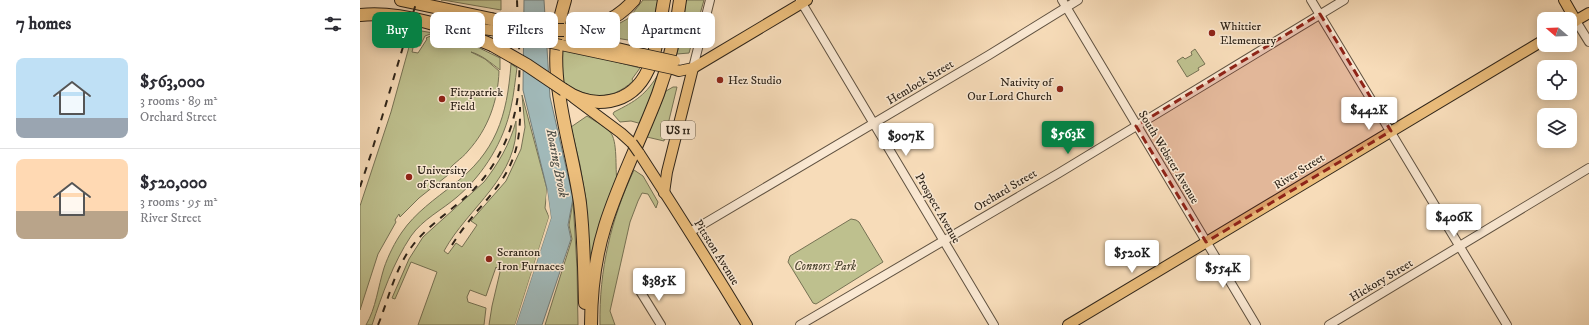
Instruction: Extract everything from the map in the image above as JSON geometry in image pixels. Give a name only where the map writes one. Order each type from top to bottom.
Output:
[{"type":"highway","points":[[401,0],[491,25],[542,30],[563,37],[581,29],[607,22],[621,13],[634,0]]},
{"type":"highway","points":[[565,0],[556,40],[556,76],[580,203],[584,249],[585,325]]},
{"type":"highway","points":[[485,42],[527,65],[567,92],[592,102],[606,102],[627,95],[638,86],[646,74],[652,59],[664,0]]},
{"type":"highway","points":[[591,325],[598,251],[619,188],[663,80],[673,41],[680,0]]},
{"type":"highway","points":[[360,15],[385,14],[430,23]]},
{"type":"main road","points":[[1564,0],[1569,12]]},
{"type":"main road","points":[[485,25],[563,37],[674,65],[679,70],[694,68],[803,1]]},
{"type":"main road","points":[[1577,20],[1589,13]]},
{"type":"main road","name":"River Street","points":[[1068,325],[1537,44]]},
{"type":"main road","name":"US 11","points":[[664,193],[667,172],[694,68]]},
{"type":"main road","name":"Pittston Avenue","points":[[567,92],[615,128],[632,143],[690,232],[747,325]]},
{"type":"street","points":[[694,68],[710,0]]},
{"type":"street","name":"Hemlock Street","points":[[690,232],[875,123],[1064,4],[1078,0]]},
{"type":"street","points":[[1311,0],[1507,325]]},
{"type":"street","name":"Orchard Street","points":[[800,325],[944,241],[1344,0]]},
{"type":"street","name":"Prospect Avenue","points":[[803,1],[994,325]]},
{"type":"street","name":"South Webster Avenue","points":[[1064,4],[1256,325]]},
{"type":"street","points":[[1577,27],[1589,42]]},
{"type":"street","name":"Hickory Street","points":[[1329,325],[1589,168]]},
{"type":"street","points":[[640,291],[661,325]]},
{"type":"highlighted area","points":[[1320,14],[1391,131],[1206,242],[1136,126]]},
{"type":"green space","points":[[443,0],[501,0],[501,10]]},
{"type":"green space","points":[[643,0],[658,0],[655,12],[634,12]]},
{"type":"green space","points":[[686,0],[704,0],[701,12],[685,12]]},
{"type":"green space","points":[[628,19],[628,40],[620,39],[620,23]]},
{"type":"green space","points":[[422,31],[430,32],[430,34],[425,36],[422,42]]},
{"type":"green space","name":"University of Scranton","points":[[430,36],[430,48],[479,48],[500,58],[500,70],[483,57],[471,52],[485,59],[499,71],[497,93],[491,114],[475,142],[448,171],[446,174],[448,175],[419,198],[400,217],[399,214],[395,220],[396,222],[378,254],[360,310],[360,206],[391,112],[409,48],[413,48],[412,52],[418,53],[427,39],[426,38]]},
{"type":"green space","points":[[562,48],[640,68],[632,79],[633,81],[624,88],[607,95],[590,95],[572,88],[563,82]]},
{"type":"green space","points":[[678,48],[690,48],[689,53],[677,54]]},
{"type":"green space","points":[[1195,49],[1205,64],[1198,68],[1199,70],[1187,77],[1177,61],[1183,57],[1185,59],[1192,55],[1191,52]]},
{"type":"green space","points":[[511,64],[517,68],[512,102],[508,120],[492,156],[467,188],[421,225],[411,236],[393,268],[372,325],[366,325],[375,305],[386,263],[402,232],[419,212],[453,185],[480,160],[497,132],[506,101]]},
{"type":"green space","points":[[659,73],[642,124],[631,121],[620,122],[613,114],[614,112],[640,97],[650,87]]},
{"type":"green space","points":[[673,87],[677,87],[664,141],[647,137],[666,91]]},
{"type":"green space","points":[[522,95],[547,189],[545,208],[549,217],[515,325],[489,325],[500,272],[496,267],[486,296],[470,290],[467,297],[468,302],[486,308],[484,325],[418,325],[437,272],[411,262],[395,299],[392,298],[409,259],[423,237],[484,182],[503,153],[516,121],[515,141],[510,158],[501,175],[454,235],[444,251],[448,254],[456,243],[462,247],[477,225],[471,221],[506,181],[521,149],[525,127]]},
{"type":"green space","points":[[587,116],[605,127],[613,136],[617,181],[589,271],[586,200],[571,127]]},
{"type":"green space","points":[[634,170],[643,176],[658,202],[656,208],[648,194],[642,193],[638,201],[630,222],[610,311],[615,325],[600,325],[602,284],[608,245],[619,207]]},
{"type":"green space","points":[[573,201],[577,268],[578,325],[545,325],[572,239],[569,225]]},
{"type":"green space","name":"Connors Park","points":[[851,219],[859,222],[883,262],[816,304],[813,303],[788,262],[790,256]]},
{"type":"water","points":[[524,0],[544,0],[545,12],[524,12]]},
{"type":"water","name":"Roaring Brook","points":[[523,48],[547,48],[550,97],[573,198],[568,225],[571,239],[542,325],[516,325],[551,218],[547,189],[523,90]]},
{"type":"pier","points":[[547,189],[551,218],[515,325],[549,217],[546,198]]},
{"type":"railway","points":[[360,187],[417,0]]},
{"type":"railway","points":[[378,325],[401,263],[413,245],[428,229],[476,187],[495,162],[505,142],[515,112],[519,85],[517,0]]},
{"type":"railway","points":[[452,245],[468,222],[498,186],[511,163],[518,138],[520,107]]},
{"type":"place","name":"Whittier Elementary","points":[[1212,33]]},
{"type":"place","name":"Hez Studio","points":[[720,80]]},
{"type":"place","name":"Nativity of Our Lord Church","points":[[1060,89]]},
{"type":"place","name":"Fitzpatrick Field","points":[[442,99]]},
{"type":"place","name":"University of Scranton","points":[[409,177]]},
{"type":"place","name":"Scranton Iron Furnaces","points":[[489,259]]}]
